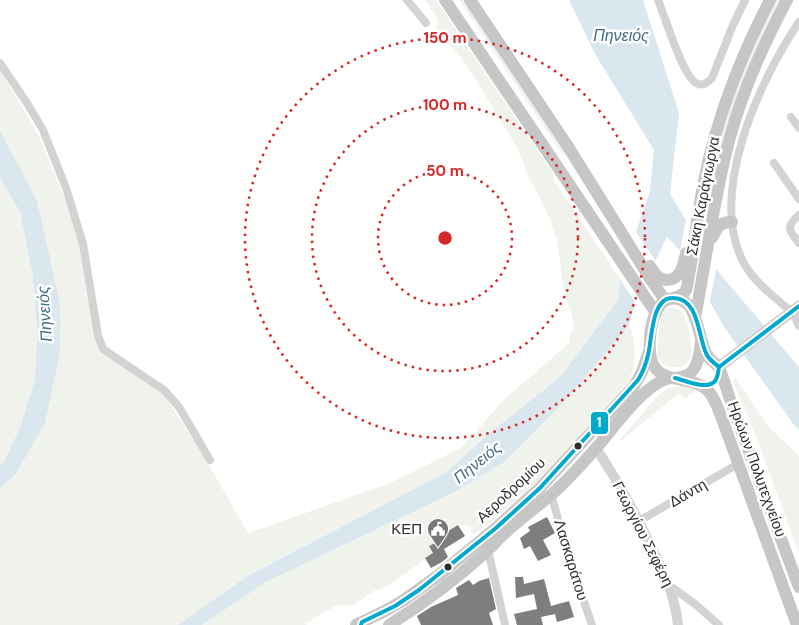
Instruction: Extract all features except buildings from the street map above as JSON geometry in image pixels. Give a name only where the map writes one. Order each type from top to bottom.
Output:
[{"type":"main road","points":[[445,0],[656,313]]},
{"type":"main road","points":[[470,0],[567,145],[635,255],[670,299],[686,303],[697,312],[701,337],[698,358],[692,371],[686,375],[673,378]]},
{"type":"main road","name":"Σάκη Καράγιωργα","points":[[670,299],[682,295],[686,290],[699,208],[715,136],[746,48],[770,0]]},
{"type":"main road","name":"Σάκη Καράγιωργα","points":[[697,312],[708,247],[713,232],[722,169],[730,139],[761,53],[787,0]]},
{"type":"main road","points":[[713,232],[720,225],[732,222]]},
{"type":"main road","points":[[655,279],[669,280],[677,276],[683,266],[688,244],[696,232]]},
{"type":"main road","points":[[670,299],[660,304],[652,323],[650,350],[654,368],[663,376],[688,381],[700,386],[716,381],[719,367],[793,310]]},
{"type":"main road","name":"Ηρώων Πολυτεχνείου","points":[[701,337],[708,357],[719,367],[799,587]]},
{"type":"main road","name":"Αεροδρομίου","points":[[360,624],[395,606],[432,580],[489,534],[540,488],[634,386],[642,372],[650,350]]},
{"type":"main road","name":"Αεροδρομίου","points":[[393,624],[457,577],[504,533],[551,494],[596,448],[641,396],[666,378],[673,378]]},
{"type":"main road","name":"Ηρώων Πολυτεχνείου","points":[[700,386],[709,392],[717,406],[797,625]]},
{"type":"street","points":[[407,0],[426,23]]},
{"type":"street","points":[[658,0],[681,61],[692,80],[702,85],[712,78],[744,0]]},
{"type":"street","name":"Σάκη Καράγιωργα","points":[[799,22],[780,52],[766,81],[742,142],[732,181],[732,222],[739,251],[746,267],[761,285],[793,310],[799,326]]},
{"type":"street","points":[[0,63],[28,103],[43,130],[66,188],[83,244],[98,335],[103,349],[164,390],[178,407],[210,460]]},
{"type":"street","points":[[791,117],[799,128]]},
{"type":"street","points":[[774,163],[799,199]]},
{"type":"street","points":[[799,215],[792,220],[789,228],[799,243]]},
{"type":"street","name":"Γεωργίου Σεφέρη","points":[[596,448],[638,521],[669,585],[676,607],[678,625]]},
{"type":"street","name":"Δάντη","points":[[638,521],[738,464]]},
{"type":"street","name":"Λασκαράτου","points":[[551,494],[592,625]]},
{"type":"street","points":[[488,550],[505,625]]},
{"type":"street","points":[[669,585],[719,625]]},
{"type":"shaded area","points":[[425,0],[436,0],[554,175],[553,179],[620,279],[618,300],[560,377],[486,436],[447,472],[249,575],[178,625],[0,625],[0,488],[15,475],[60,303],[37,200],[0,131],[0,70],[38,134],[83,244],[102,347],[158,386],[203,455],[248,533],[388,484],[461,448],[504,400],[569,343],[573,327],[572,317],[565,295],[556,239],[542,201],[526,172],[522,158],[515,145],[472,74],[457,52],[439,34],[433,34],[438,26],[438,21]]},
{"type":"shaded area","points":[[459,0],[464,0],[565,151],[563,155]]},
{"type":"shaded area","points":[[776,0],[781,0],[716,173],[711,172],[731,104],[754,47]]},
{"type":"shaded area","points":[[0,178],[20,212],[33,277],[37,332],[35,377],[21,425],[4,462],[0,466]]},
{"type":"shaded area","points":[[672,307],[679,309],[683,314],[688,327],[691,347],[690,359],[686,364],[673,367],[662,363],[657,357],[660,318],[665,310]]},
{"type":"shaded area","points":[[629,325],[635,346],[635,354],[628,382],[539,481],[474,535],[468,525],[458,525],[435,538],[437,542],[429,546],[433,553],[390,585],[372,592],[352,606],[337,605],[306,623],[307,625],[202,625],[266,582],[455,492],[504,462],[564,402]]},
{"type":"shaded area","points":[[735,378],[767,425],[799,456],[799,554],[758,441],[734,384],[733,380]]},
{"type":"shaded area","points":[[681,386],[696,390],[685,399],[679,393],[619,441],[659,394],[670,388]]},
{"type":"water","name":"Πηνειός","points":[[569,0],[643,0],[679,113],[670,194],[716,269],[799,367],[799,430],[724,327],[684,255],[667,237],[635,302],[629,325],[564,402],[504,462],[455,492],[266,582],[202,625],[178,625],[249,575],[447,472],[486,436],[560,377],[618,300],[620,279],[650,191],[654,150],[595,54]]},
{"type":"water","name":"Πηνειός","points":[[0,131],[37,200],[60,303],[60,352],[45,423],[15,475],[0,488],[0,466],[4,462],[21,425],[35,378],[37,332],[33,277],[20,212],[0,178]]},
{"type":"pier","points":[[687,216],[717,266],[709,305],[679,254]]},
{"type":"pier","points":[[634,229],[657,263],[637,305],[618,276]]},
{"type":"transit line","name":"1","points":[[361,625],[362,622],[395,606],[419,590],[496,528],[540,488],[638,380],[647,358],[656,312],[665,300],[672,298],[681,299],[693,310],[707,355],[719,367]]},
{"type":"transit line","name":"1","points":[[719,367],[799,306]]},
{"type":"transit line","name":"1","points":[[675,378],[706,385],[714,382],[718,375],[719,367]]},
{"type":"place","name":"ΚΕΠ","points":[[438,548]]}]
